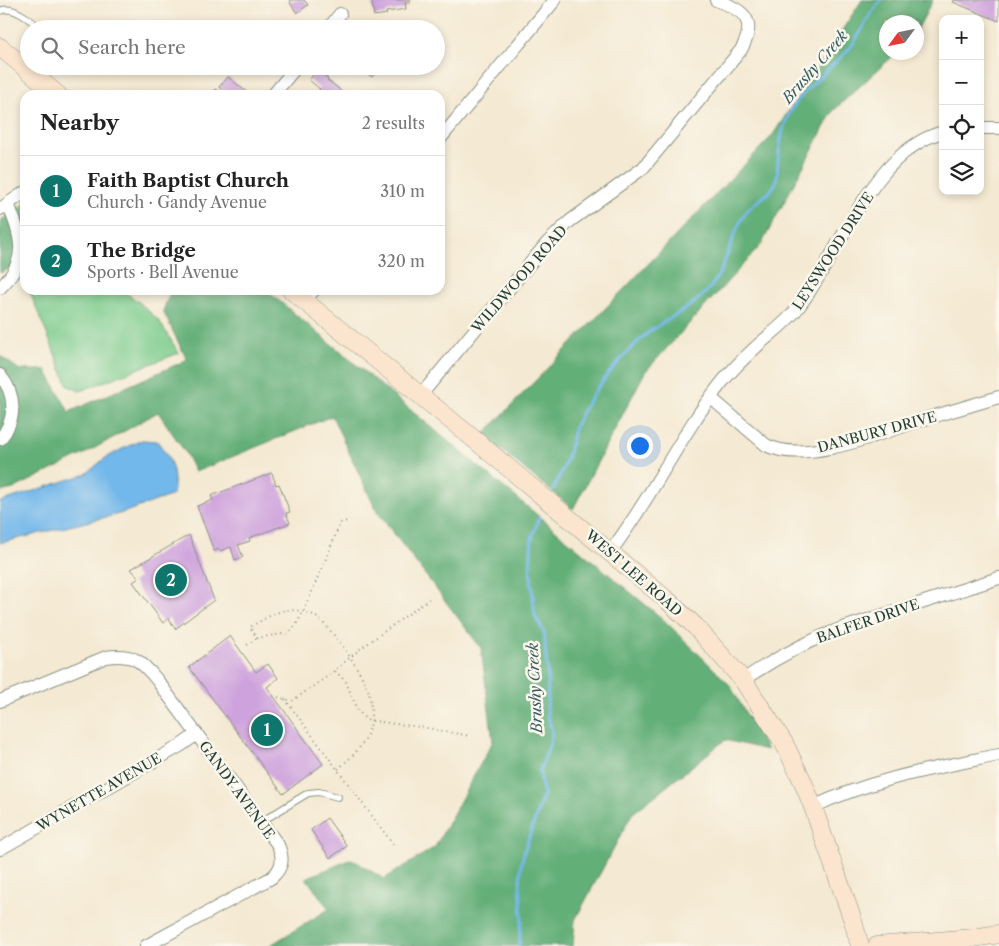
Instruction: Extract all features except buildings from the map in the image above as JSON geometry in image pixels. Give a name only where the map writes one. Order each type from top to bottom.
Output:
[{"type":"street","points":[[445,133],[555,0]]},
{"type":"street","name":"WILDWOOD ROAD","points":[[420,396],[547,243],[570,221],[643,168],[742,50],[750,30],[748,20],[736,8],[716,0]]},
{"type":"street","points":[[335,20],[340,14]]},
{"type":"street","points":[[0,47],[20,61]]},
{"type":"street","points":[[37,75],[53,90]]},
{"type":"street","points":[[277,90],[290,75]]},
{"type":"street","points":[[984,128],[999,128]]},
{"type":"street","name":"LEYSWOOD DRIVE","points":[[610,552],[627,530],[711,398],[740,362],[796,310],[860,208],[888,168],[904,151],[916,142],[939,133]]},
{"type":"street","points":[[20,196],[4,207],[17,227],[20,244]]},
{"type":"street","points":[[0,288],[17,267],[20,254]]},
{"type":"street","name":"WEST LEE ROAD","points":[[304,295],[420,396],[610,552],[694,626],[743,680],[784,743],[803,782],[860,946]]},
{"type":"street","points":[[0,375],[9,388],[12,404],[11,420],[0,439]]},
{"type":"street","name":"DANBURY DRIVE","points":[[711,398],[766,445],[776,450],[800,452],[834,447],[874,436],[999,397]]},
{"type":"street","name":"BALFER DRIVE","points":[[743,680],[793,649],[824,635],[999,578]]},
{"type":"street","name":"GANDY AVENUE","points":[[0,701],[106,657],[124,655],[141,662],[149,670],[280,850],[281,869],[276,874],[146,946]]},
{"type":"street","name":"WYNETTE AVENUE","points":[[0,849],[180,746],[196,734]]},
{"type":"street","points":[[813,807],[875,782],[999,754]]},
{"type":"street","points":[[877,946],[999,934]]},
{"type":"lane","points":[[0,11],[5,8],[13,10],[27,20]]},
{"type":"lane","points":[[261,822],[308,793],[319,792],[338,797]]},
{"type":"path","points":[[247,645],[257,638],[289,633],[299,622],[340,523],[350,520]]},
{"type":"path","points":[[273,696],[292,701],[429,598]]},
{"type":"path","points":[[257,638],[250,627],[269,617],[287,610],[310,613],[317,618],[350,658],[369,694],[371,720],[365,740],[352,758],[338,769]]},
{"type":"path","points":[[335,670],[346,682],[358,709],[366,720],[470,736]]},
{"type":"path","points":[[285,699],[395,847]]},
{"type":"green space","points":[[862,0],[933,0],[924,17],[924,15],[879,15],[879,60],[888,60],[833,111],[761,245],[645,372],[573,509],[483,435],[772,136]]},
{"type":"green space","points":[[20,207],[20,263],[0,273],[0,221]]},
{"type":"green space","points":[[31,295],[128,295],[159,321],[179,353],[80,391],[68,386]]},
{"type":"green space","points":[[169,295],[272,295],[665,621],[729,684],[767,750],[725,740],[632,814],[575,920],[573,946],[269,946],[329,909],[306,878],[352,859],[384,879],[435,847],[493,741],[481,648],[376,510],[332,416],[195,472],[185,452],[158,412],[88,452],[13,489],[0,492],[0,356],[20,370],[46,370],[69,412],[187,360],[163,311]]},
{"type":"water","points":[[142,440],[157,441],[166,454],[172,466],[174,479],[173,495],[119,514],[0,543],[0,502],[86,474],[104,459]]},
{"type":"waterway","name":"Brushy Creek","points":[[553,490],[570,449],[575,426],[588,402],[605,378],[634,345],[653,329],[700,298],[715,281],[724,264],[741,220],[749,208],[769,192],[775,184],[782,136],[791,111],[813,83],[853,44],[881,0]]},
{"type":"waterway","name":"Brushy Creek","points":[[519,946],[522,918],[521,866],[544,793],[540,770],[550,744],[552,731],[547,715],[548,680],[544,632],[535,616],[530,568],[532,538],[539,518]]},
{"type":"place","name":"The Bridge","points":[[171,580]]},
{"type":"place","name":"Faith Baptist Church","points":[[267,730]]}]
